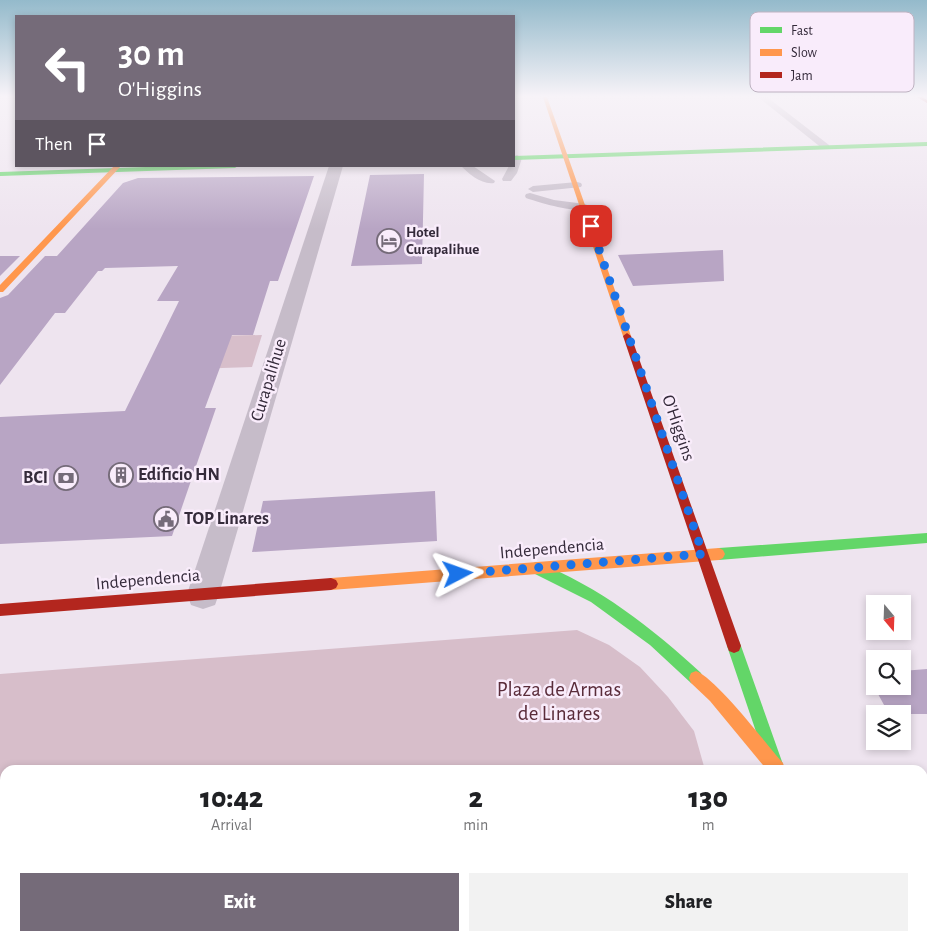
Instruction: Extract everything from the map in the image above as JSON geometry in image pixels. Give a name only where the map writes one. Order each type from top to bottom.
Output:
[{"type":"main road","name":"O'Higgins","points":[[561,141],[776,765]]},
{"type":"main road","points":[[516,158],[927,144]]},
{"type":"main road","points":[[0,174],[176,167]]},
{"type":"main road","points":[[0,290],[117,168]]},
{"type":"main road","name":"Independencia","points":[[0,610],[927,538]]},
{"type":"main road","points":[[536,568],[596,598],[655,640],[715,696],[774,765]]},
{"type":"street","name":"Curapalihue","points":[[203,594],[336,167]]},
{"type":"lane","points":[[818,141],[826,147]]},
{"type":"lane","points":[[467,167],[479,176],[490,181]]},
{"type":"lane","points":[[507,179],[514,167]]},
{"type":"lane","points":[[531,192],[577,185]]},
{"type":"lane","points":[[531,192],[553,203],[584,208]]},
{"type":"green space","points":[[262,335],[252,367],[193,369],[207,336]]},
{"type":"green space","name":"Plaza de Armas de Linares","points":[[577,630],[609,645],[640,667],[668,697],[694,731],[704,765],[0,765],[0,674]]},
{"type":"building","points":[[424,174],[422,264],[351,266],[370,175]]},
{"type":"building","points":[[314,176],[278,281],[270,281],[253,335],[232,335],[205,408],[216,408],[172,536],[0,544],[0,417],[125,411],[179,301],[157,301],[178,266],[105,268],[102,271],[98,271],[65,313],[55,313],[0,385],[0,298],[8,295],[45,256],[57,256],[123,183],[138,178]]},
{"type":"building","points":[[723,250],[724,281],[633,286],[618,255]]},
{"type":"building","points":[[0,256],[20,256],[0,276]]},
{"type":"building","points":[[435,491],[437,541],[252,552],[263,501]]},
{"type":"building","points":[[927,669],[927,714],[911,714],[911,705],[884,705],[879,695],[911,695],[911,670]]},
{"type":"traffic: fast","points":[[515,158],[927,144]]},
{"type":"traffic: fast","points":[[0,174],[206,167]]},
{"type":"traffic: fast","points":[[719,554],[927,538]]},
{"type":"traffic: fast","points":[[536,568],[596,598],[655,640],[696,678]]},
{"type":"traffic: fast","points":[[734,646],[775,765]]},
{"type":"traffic: slow","points":[[560,141],[627,336]]},
{"type":"traffic: slow","points":[[0,290],[117,167]]},
{"type":"traffic: slow","points":[[331,584],[719,554]]},
{"type":"traffic: slow","points":[[696,678],[715,696],[774,765]]},
{"type":"traffic: jam","points":[[627,336],[734,646]]},
{"type":"traffic: jam","points":[[0,610],[331,584]]},
{"type":"place","name":"Hotel Curapalihue","points":[[389,241]]},
{"type":"place","name":"Edificio HN","points":[[121,475]]},
{"type":"place","name":"BCI","points":[[66,478]]},
{"type":"place","name":"TOP Linares","points":[[166,519]]},
{"type":"route","points":[[458,574],[703,554],[591,226]]}]
